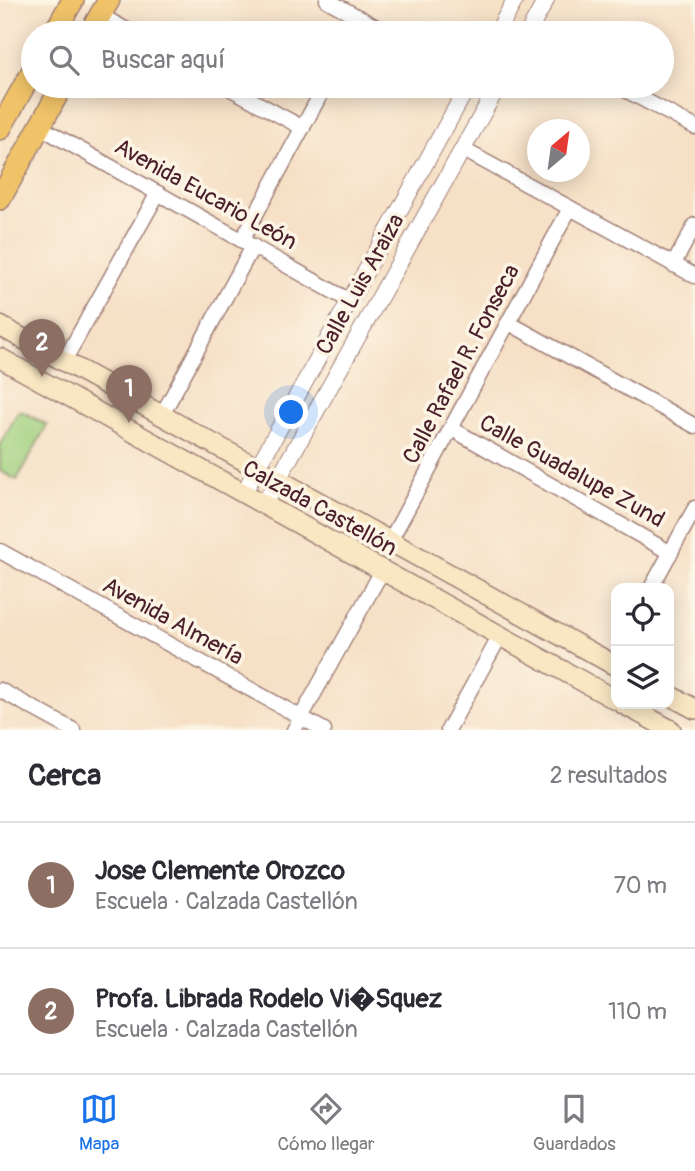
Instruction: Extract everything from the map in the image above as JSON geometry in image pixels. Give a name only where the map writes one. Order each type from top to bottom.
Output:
[{"type":"main road","points":[[61,21],[73,0]]},
{"type":"main road","points":[[0,129],[21,91]]},
{"type":"main road","points":[[0,199],[56,98]]},
{"type":"main road","name":"Calzada Castellón","points":[[0,326],[257,469],[611,659]]},
{"type":"main road","name":"Calzada Castellón","points":[[0,358],[611,697]]},
{"type":"main road","points":[[674,698],[695,709]]},
{"type":"main road","points":[[633,709],[671,730]]},
{"type":"street","points":[[327,0],[365,21]]},
{"type":"street","points":[[504,21],[515,0]]},
{"type":"street","points":[[535,21],[546,0]]},
{"type":"street","points":[[248,98],[303,128]]},
{"type":"street","points":[[162,415],[319,98]]},
{"type":"street","name":"Calle Luis Araiza","points":[[243,494],[461,98]]},
{"type":"street","name":"Calle Luis Araiza","points":[[264,506],[491,98]]},
{"type":"street","points":[[641,98],[695,127]]},
{"type":"street","name":"Avenida Eucario León","points":[[40,127],[350,301]]},
{"type":"street","points":[[463,149],[695,276]]},
{"type":"street","points":[[64,361],[158,193]]},
{"type":"street","name":"Calle Rafael R. Fonseca","points":[[390,541],[570,208]]},
{"type":"street","points":[[673,265],[695,225]]},
{"type":"street","points":[[380,245],[401,256]]},
{"type":"street","points":[[509,323],[695,426]]},
{"type":"street","name":"Calle Guadalupe Zund","points":[[452,429],[671,553]]},
{"type":"street","points":[[654,583],[695,508]]},
{"type":"street","name":"Avenida Almería","points":[[0,551],[297,724],[324,730]]},
{"type":"street","points":[[297,724],[382,571]]},
{"type":"street","points":[[448,730],[500,636]]},
{"type":"street","points":[[0,690],[73,730]]},
{"type":"green space","points":[[19,410],[47,425],[17,480],[0,471],[0,445]]},
{"type":"place","name":"Profa. Librada Rodelo Vi�Squez","points":[[42,377]]},
{"type":"place","name":"Jose Clemente Orozco","points":[[129,423]]}]
